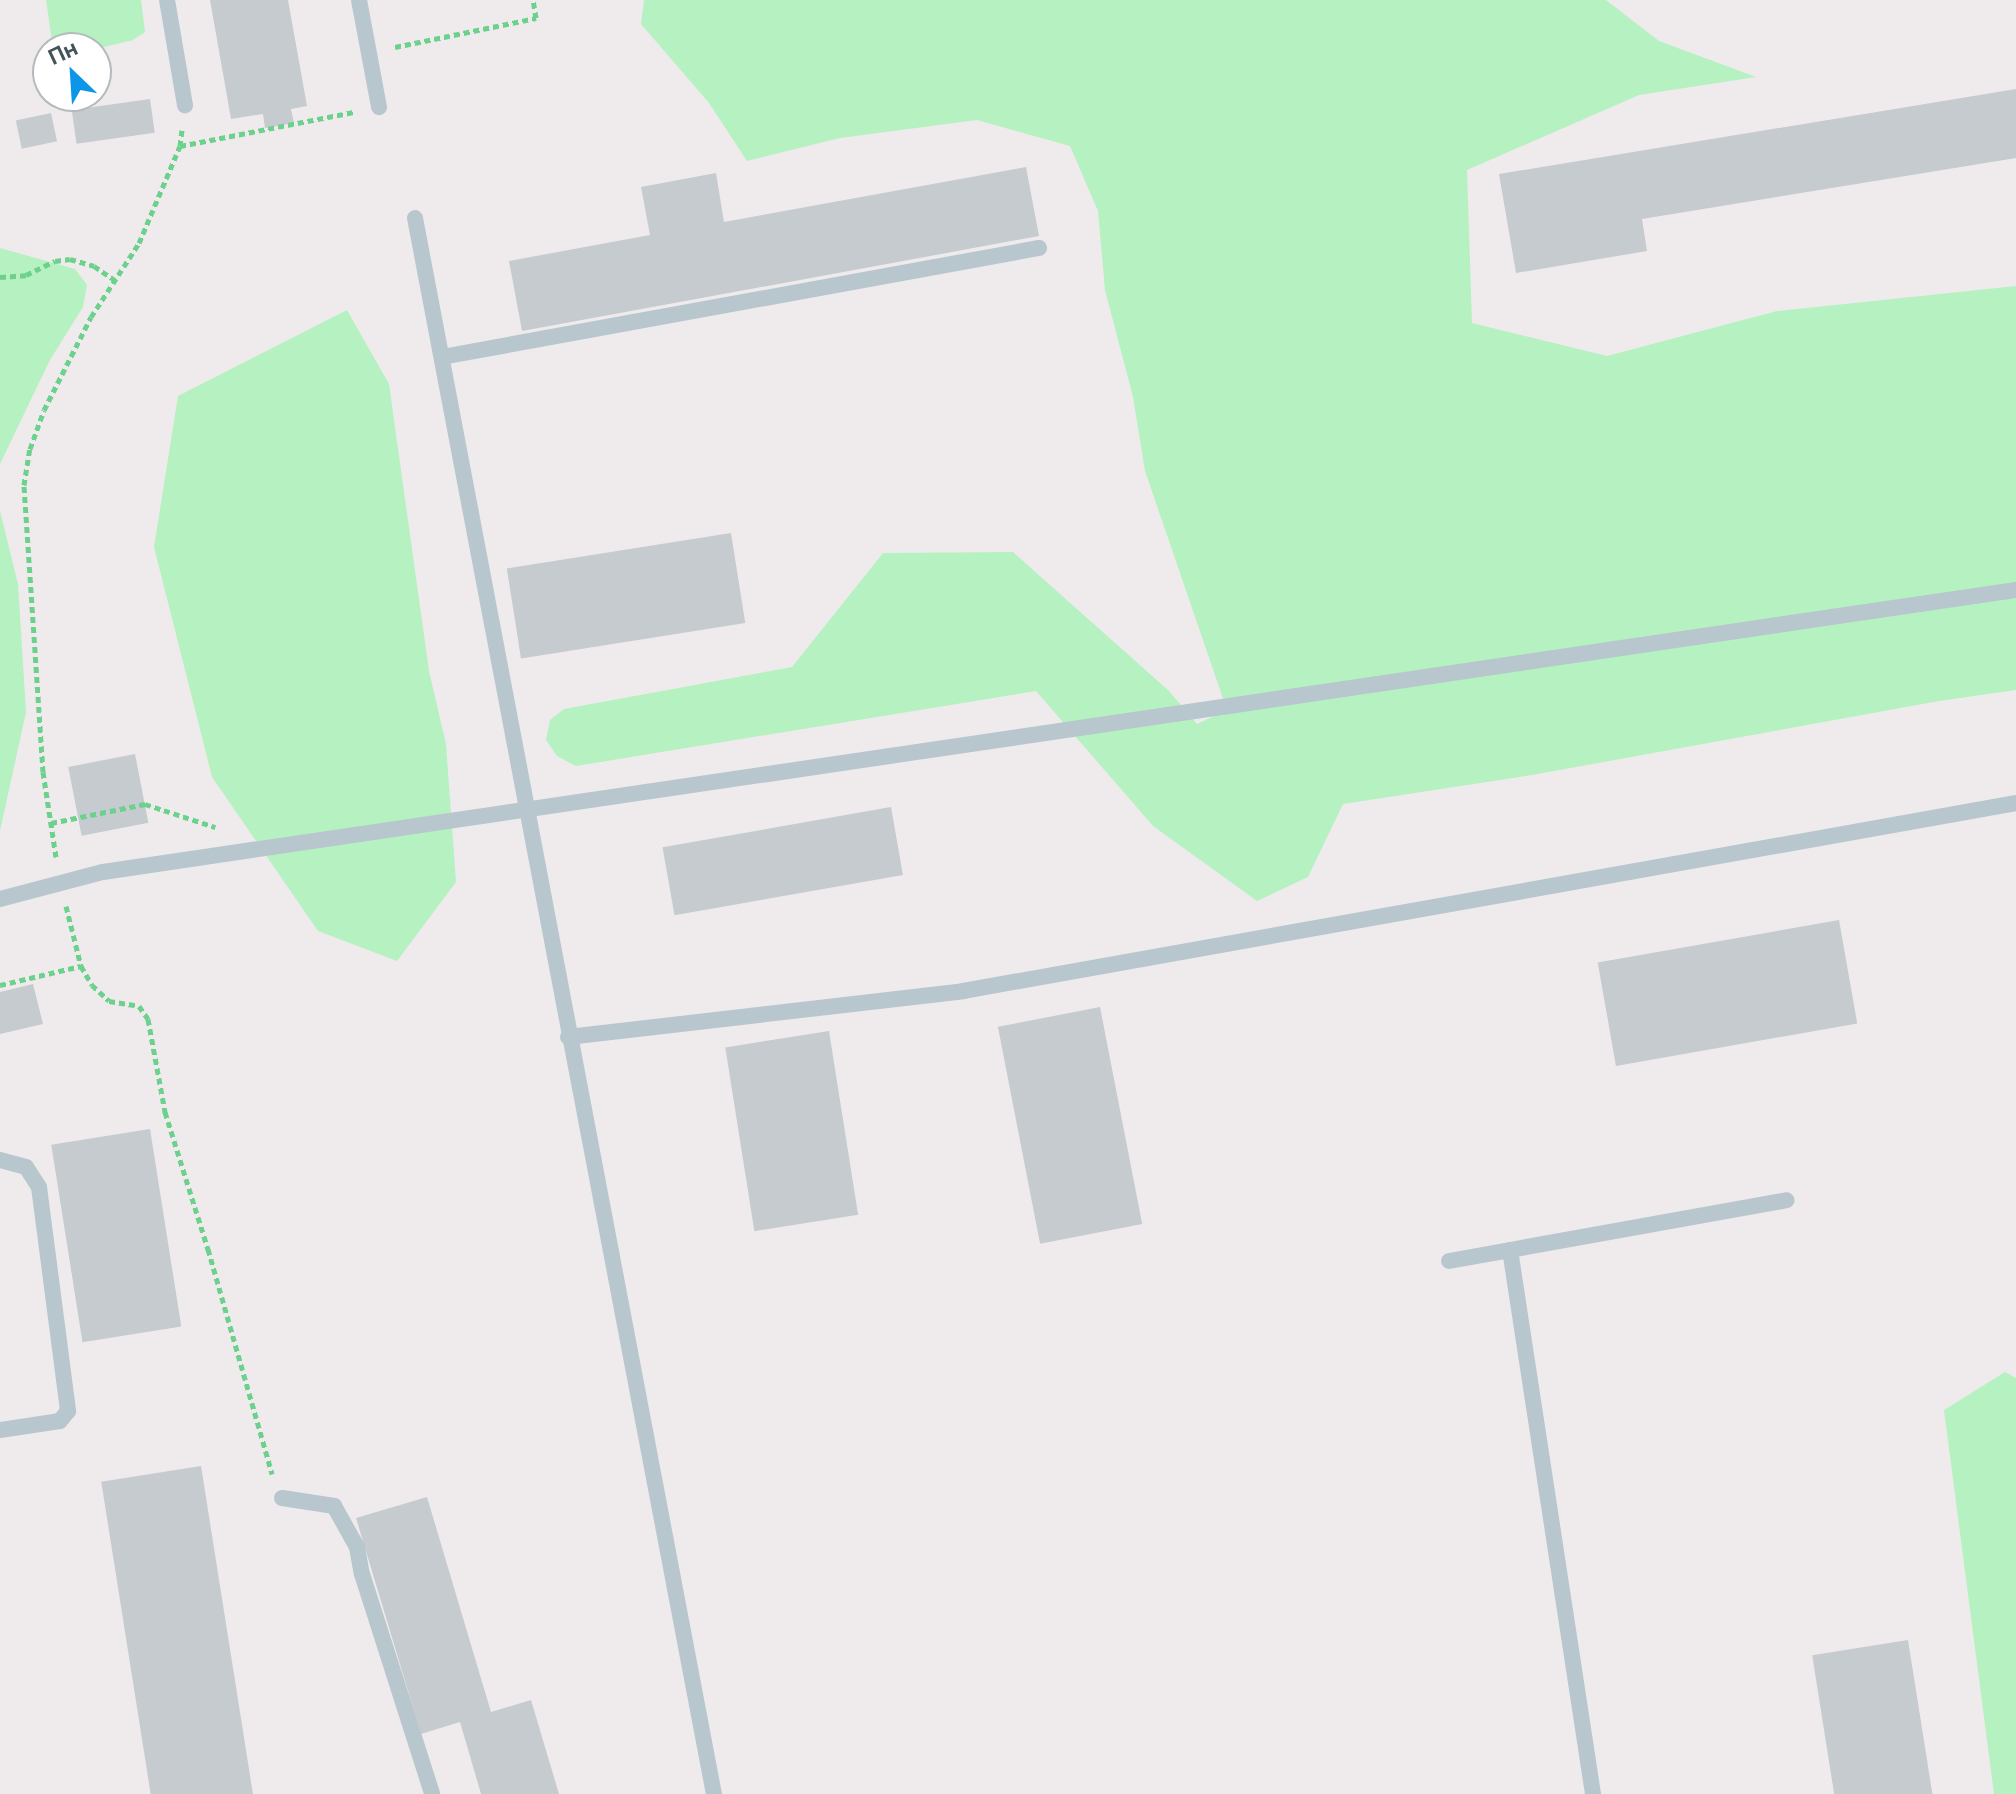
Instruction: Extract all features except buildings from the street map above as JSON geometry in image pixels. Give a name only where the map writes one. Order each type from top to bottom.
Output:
[{"type":"lane","points":[[167,0],[185,105]]},
{"type":"lane","points":[[359,0],[379,107]]},
{"type":"lane","points":[[415,218],[525,812],[714,1794]]},
{"type":"lane","points":[[442,357],[1039,248]]},
{"type":"lane","points":[[0,899],[103,872],[2016,590]]},
{"type":"lane","points":[[568,1037],[963,991],[2016,803]]},
{"type":"lane","points":[[0,1160],[26,1167],[39,1187],[68,1411],[60,1421],[0,1430]]},
{"type":"lane","points":[[1449,1261],[1787,1200]]},
{"type":"lane","points":[[1510,1250],[1593,1794]]},
{"type":"lane","points":[[282,1498],[334,1506],[357,1547],[362,1574],[432,1794]]},
{"type":"path","points":[[368,52],[536,18],[533,0]]},
{"type":"path","points":[[185,105],[180,146],[139,243],[65,363],[30,449],[24,485],[31,623],[51,823],[60,883],[81,966],[92,985],[109,1001],[139,1006],[148,1019],[165,1112],[282,1498]]},
{"type":"path","points":[[180,146],[379,107]]},
{"type":"path","points":[[0,277],[26,275],[55,261],[70,259],[94,266],[115,280]]},
{"type":"path","points":[[51,823],[145,804],[218,828]]},
{"type":"path","points":[[0,985],[81,966]]},
{"type":"green space","points":[[46,0],[141,0],[145,32],[133,40],[112,45],[112,32],[51,32]]},
{"type":"green space","points":[[644,0],[1606,0],[1659,41],[1756,77],[1639,95],[1467,170],[1472,323],[1607,356],[1777,311],[2016,286],[2016,690],[1939,701],[1532,775],[1343,804],[1308,877],[1257,901],[1153,826],[1036,691],[576,766],[557,756],[546,740],[550,720],[564,709],[792,667],[883,553],[1013,552],[1169,691],[1197,724],[1227,710],[1145,471],[1133,397],[1105,290],[1098,211],[1070,146],[977,120],[840,138],[747,161],[709,103],[641,24]]},
{"type":"green space","points":[[0,248],[75,269],[87,285],[83,307],[50,360],[0,464]]},
{"type":"green space","points":[[347,310],[389,384],[429,671],[446,744],[456,882],[397,961],[318,931],[212,777],[154,547],[178,396]]},
{"type":"green space","points":[[0,511],[18,584],[26,712],[0,831]]},
{"type":"green space","points":[[2005,1372],[2016,1378],[2016,1794],[1994,1794],[1944,1410]]}]
